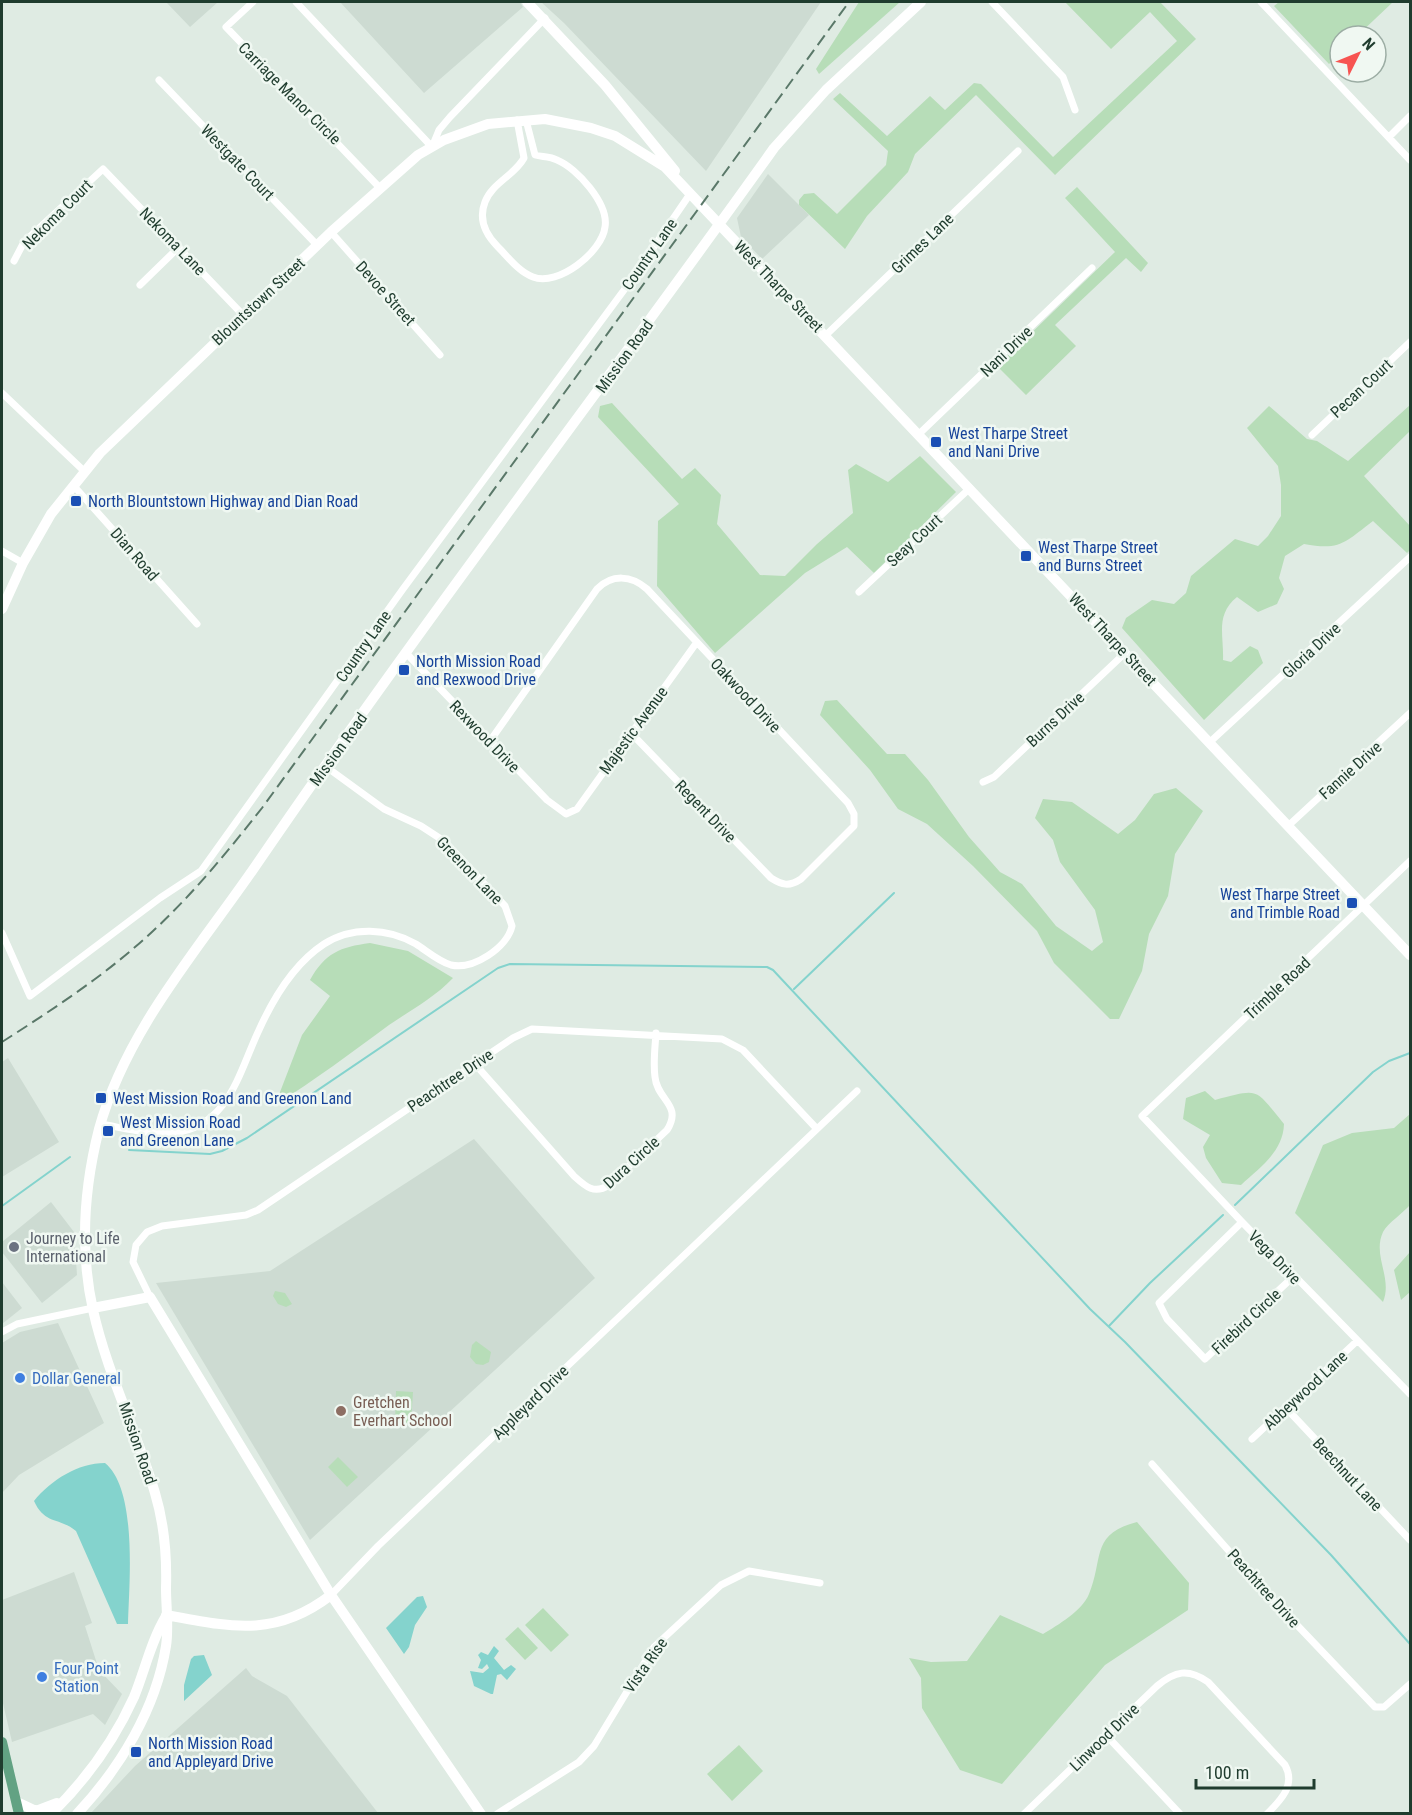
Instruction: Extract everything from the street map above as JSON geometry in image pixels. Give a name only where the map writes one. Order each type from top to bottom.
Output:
[{"type":"main road","points":[[527,2],[545,18],[663,154],[690,194]]},
{"type":"main road","name":"Mission Road","points":[[166,1616],[163,1528],[157,1498],[101,1341],[87,1273],[86,1212],[89,1174],[101,1124],[117,1078],[140,1034],[325,766],[797,120],[848,68],[921,2]]},
{"type":"main road","points":[[629,142],[633,127],[631,117]]},
{"type":"main road","points":[[432,147],[470,130],[522,120],[567,122],[629,142],[665,167],[690,194]]},
{"type":"main road","name":"Blountstown Street","points":[[2,609],[23,563],[47,521],[84,471],[243,315],[379,187],[432,147]]},
{"type":"main road","name":"West Tharpe Street","points":[[690,194],[826,334],[1410,955]]},
{"type":"main road","points":[[93,1308],[150,1297],[331,1595],[481,1814]]},
{"type":"main road","name":"Appleyard Drive","points":[[166,1616],[231,1627],[275,1625],[314,1608],[331,1595]]},
{"type":"main road","points":[[51,1814],[94,1766],[121,1723],[142,1676],[155,1634],[166,1616]]},
{"type":"main road","points":[[77,1814],[107,1778],[141,1723],[162,1665],[167,1641],[166,1616]]},
{"type":"main road","points":[[2,1742],[18,1808],[36,1811],[65,1799]]},
{"type":"street","name":"Carriage Manor Circle","points":[[253,2],[226,27],[379,187]]},
{"type":"street","points":[[296,2],[432,147]]},
{"type":"street","points":[[992,2],[1063,77],[1075,110]]},
{"type":"street","points":[[1261,2],[1410,160]]},
{"type":"street","name":"Blountstown Street","points":[[432,147],[439,130],[450,117],[545,18]]},
{"type":"street","name":"Westgate Court","points":[[159,80],[317,245]]},
{"type":"street","points":[[1389,137],[1410,116]]},
{"type":"street","points":[[522,120],[535,155],[554,158],[567,166],[599,199],[605,214],[605,230],[598,243],[573,268],[550,279],[533,278],[519,269],[490,239],[484,225],[483,211],[487,198],[522,162],[522,120]]},
{"type":"street","points":[[523,150],[532,148]]},
{"type":"street","name":"Grimes Lane","points":[[826,334],[1018,150]]},
{"type":"street","name":"Nekoma Lane","points":[[103,168],[243,315]]},
{"type":"street","name":"Nekoma Court","points":[[14,261],[24,242],[103,168]]},
{"type":"street","name":"Country Lane","points":[[2,933],[30,996],[160,898],[201,871],[403,589],[627,286],[690,194]]},
{"type":"street","name":"Devoe Street","points":[[331,232],[440,355]]},
{"type":"street","points":[[140,285],[179,247]]},
{"type":"street","name":"Nani Drive","points":[[919,434],[1092,268]]},
{"type":"street","name":"Pecan Court","points":[[1312,435],[1410,342]]},
{"type":"street","points":[[2,393],[84,471]]},
{"type":"street","name":"Dian Road","points":[[72,485],[197,624]]},
{"type":"street","name":"Seay Court","points":[[859,592],[970,488]]},
{"type":"street","points":[[2,551],[23,563]]},
{"type":"street","name":"Gloria Drive","points":[[1210,742],[1410,557]]},
{"type":"street","name":"Oakwood Drive","points":[[490,741],[597,589],[609,579],[635,580],[647,589],[848,803],[855,821],[851,830],[801,879],[784,885]]},
{"type":"street","name":"Majestic Avenue","points":[[566,814],[577,809],[697,642]]},
{"type":"street","name":"Burns Drive","points":[[983,782],[994,777],[1125,653]]},
{"type":"street","name":"Rexwood Drive","points":[[407,654],[547,800],[566,814]]},
{"type":"street","name":"Fannie Drive","points":[[1288,826],[1410,713]]},
{"type":"street","name":"Regent Drive","points":[[631,733],[771,878],[784,885]]},
{"type":"street","name":"Greenon Lane","points":[[101,1124],[144,1132],[174,1132],[188,1129],[212,1116],[230,1096],[258,1030],[291,977],[315,951],[338,937],[368,931],[401,936],[441,961],[459,966],[476,961],[507,939],[512,926],[505,906],[444,841],[421,826],[384,809],[325,766]]},
{"type":"street","name":"Trimble Road","points":[[1142,1116],[1410,861]]},
{"type":"street","name":"Peachtree Drive","points":[[150,1297],[134,1262],[136,1245],[147,1232],[162,1226],[246,1215],[258,1210],[513,1038],[532,1029],[710,1036],[732,1043],[817,1129]]},
{"type":"street","name":"Dura Circle","points":[[475,1064],[574,1176],[589,1189],[600,1190],[609,1185],[667,1130],[672,1119],[672,1109],[655,1080],[656,1033]]},
{"type":"street","name":"Appleyard Drive","points":[[331,1595],[387,1538],[857,1091]]},
{"type":"street","name":"Vega Drive","points":[[1142,1116],[1410,1395]]},
{"type":"street","name":"Firebird Circle","points":[[1242,1222],[1158,1303],[1167,1319],[1205,1359],[1294,1276]]},
{"type":"street","points":[[2,1332],[17,1324],[93,1308]]},
{"type":"street","name":"Abbeywood Lane","points":[[1252,1440],[1357,1341]]},
{"type":"street","name":"Beechnut Lane","points":[[1286,1408],[1410,1540]]},
{"type":"street","name":"Peachtree Drive","points":[[1152,1464],[1267,1594],[1369,1702],[1378,1708],[1390,1704],[1410,1684]]},
{"type":"street","name":"Vista Rise","points":[[497,1814],[579,1762],[594,1746],[654,1647],[721,1585],[748,1571],[820,1583]]},
{"type":"street","name":"Linwood Drive","points":[[1027,1813],[1167,1678],[1183,1672],[1191,1672],[1208,1682],[1276,1753],[1287,1769],[1288,1783],[1284,1796],[1267,1814]]},
{"type":"street","points":[[1106,1735],[1180,1814]]},
{"type":"shaded area","points":[[166,2],[218,2],[190,27]]},
{"type":"shaded area","points":[[340,2],[520,2],[523,7],[424,93]]},
{"type":"shaded area","points":[[541,2],[821,2],[706,171]]},
{"type":"shaded area","points":[[768,174],[809,215],[762,259],[741,237],[737,218]]},
{"type":"shaded area","points":[[8,1058],[59,1142],[2,1177],[2,1062]]},
{"type":"shaded area","name":"Gretchen Everhart School","points":[[474,1139],[595,1278],[310,1540],[156,1283],[270,1271]]},
{"type":"shaded area","points":[[51,1202],[74,1232],[77,1275],[42,1303],[2,1252],[2,1242]]},
{"type":"shaded area","points":[[2,1282],[22,1308],[2,1324]]},
{"type":"shaded area","points":[[58,1323],[104,1423],[19,1475],[2,1493],[2,1343],[20,1332]]},
{"type":"shaded area","points":[[74,1572],[92,1623],[85,1626],[99,1670],[122,1694],[105,1725],[93,1714],[12,1742],[2,1699],[2,1600]]},
{"type":"shaded area","points":[[246,1668],[252,1676],[287,1696],[378,1813],[91,1813],[135,1766]]},
{"type":"green space","points":[[859,2],[900,2],[819,74],[816,69]]},
{"type":"green space","points":[[1065,2],[1160,2],[1196,39],[1055,175],[976,95],[915,154],[908,172],[867,216],[845,249],[799,205],[799,200],[804,194],[814,193],[837,214],[886,165],[888,151],[833,99],[840,93],[887,136],[930,96],[945,110],[974,83],[981,84],[1053,157],[1177,41],[1150,12],[1111,49]]},
{"type":"green space","points":[[1279,2],[1393,2],[1370,24],[1328,24],[1328,63],[1274,6]]},
{"type":"green space","points":[[1077,187],[1148,263],[1141,272],[1126,258],[1055,325],[1076,346],[1026,395],[997,366],[1115,252],[1065,198]]},
{"type":"green space","points":[[612,403],[682,479],[695,468],[721,495],[717,524],[760,575],[785,576],[853,513],[848,470],[856,464],[888,482],[920,456],[956,492],[874,573],[847,547],[805,573],[715,653],[657,586],[658,521],[679,504],[598,417],[600,406]]},
{"type":"green space","points":[[1410,405],[1410,431],[1364,476],[1410,526],[1410,550],[1407,553],[1373,521],[1342,543],[1326,546],[1304,544],[1285,556],[1279,578],[1284,589],[1277,604],[1258,612],[1237,597],[1226,611],[1222,626],[1223,660],[1231,662],[1250,646],[1258,650],[1263,663],[1204,720],[1122,628],[1126,618],[1152,600],[1174,604],[1186,593],[1191,576],[1235,539],[1258,546],[1268,536],[1281,516],[1281,485],[1278,466],[1247,428],[1269,406],[1307,439],[1317,441],[1348,461]]},
{"type":"green space","points":[[837,700],[887,754],[905,754],[928,780],[969,837],[1000,872],[1022,884],[1056,926],[1092,951],[1103,942],[1095,910],[1060,862],[1053,840],[1035,818],[1043,799],[1072,802],[1118,834],[1135,820],[1154,794],[1176,788],[1203,811],[1175,854],[1168,896],[1149,934],[1142,971],[1119,1019],[1110,1019],[1054,963],[1037,931],[973,866],[927,824],[898,809],[870,770],[820,715],[825,701]]},
{"type":"green space","points":[[370,943],[408,951],[453,978],[430,998],[275,1105],[302,1035],[330,996],[310,980],[321,963],[334,953]]},
{"type":"green space","points":[[1205,1091],[1215,1100],[1241,1094],[1256,1094],[1267,1103],[1284,1124],[1280,1143],[1275,1151],[1241,1185],[1222,1183],[1206,1158],[1203,1147],[1210,1135],[1183,1119],[1186,1098]]},
{"type":"green space","points":[[1410,1114],[1410,1205],[1385,1229],[1380,1241],[1386,1284],[1383,1302],[1295,1213],[1323,1145],[1352,1133],[1394,1128]]},
{"type":"green space","points":[[1410,1252],[1410,1292],[1401,1300],[1394,1270]]},
{"type":"green space","points":[[275,1291],[285,1293],[292,1304],[286,1307],[278,1304],[273,1296]]},
{"type":"green space","points":[[476,1341],[491,1352],[489,1362],[483,1365],[476,1364],[470,1357],[472,1345]]},
{"type":"green space","points":[[396,1391],[413,1392],[411,1424],[395,1423]]},
{"type":"green space","points":[[338,1457],[358,1477],[347,1487],[328,1467]]},
{"type":"green space","points":[[1137,1522],[1189,1583],[1188,1610],[1105,1665],[1002,1784],[960,1770],[922,1708],[921,1678],[909,1658],[931,1662],[967,1661],[1000,1615],[1043,1634],[1069,1617],[1086,1600],[1105,1541],[1122,1527]]},
{"type":"green space","points":[[543,1608],[569,1635],[551,1652],[525,1625]]},
{"type":"green space","points":[[518,1627],[538,1648],[525,1660],[505,1639]]},
{"type":"green space","points":[[739,1745],[763,1771],[732,1801],[707,1774]]},
{"type":"water","points":[[105,1463],[116,1476],[123,1494],[127,1516],[130,1563],[128,1624],[117,1624],[76,1531],[43,1514],[34,1501],[48,1486],[75,1469]]},
{"type":"water","points":[[423,1596],[427,1607],[415,1625],[409,1647],[404,1654],[386,1628],[417,1597]]},
{"type":"water","points":[[494,1646],[499,1651],[494,1658],[504,1670],[511,1665],[516,1669],[507,1680],[501,1674],[497,1675],[493,1694],[491,1694],[474,1686],[470,1671],[483,1673],[489,1668],[487,1664],[482,1669],[478,1668],[481,1660],[478,1655],[481,1652],[488,1655]]},
{"type":"water","points":[[204,1655],[212,1675],[184,1701],[184,1685],[191,1659],[194,1656]]},
{"type":"waterway","points":[[794,989],[894,893]]},
{"type":"waterway","points":[[129,1150],[210,1154],[222,1151],[247,1138],[498,968],[510,964],[767,967],[773,970],[1090,1309],[1125,1342],[1331,1555],[1410,1644]]},
{"type":"waterway","points":[[1235,1205],[1373,1072],[1389,1061],[1410,1053]]},
{"type":"waterway","points":[[2,1206],[70,1157]]},
{"type":"waterway","points":[[1109,1326],[1150,1283],[1223,1215]]},
{"type":"railway","points":[[2,1042],[80,990],[117,962],[153,931],[210,872],[262,808],[849,2]]},
{"type":"place","name":"West Tharpe Street and Nani Drive","points":[[936,442]]},
{"type":"place","name":"North Blountstown Highway and Dian Road","points":[[76,501]]},
{"type":"place","name":"West Tharpe Street and Burns Street","points":[[1026,556]]},
{"type":"place","name":"North Mission Road and Rexwood Drive","points":[[404,670]]},
{"type":"place","name":"West Tharpe Street and Trimble Road","points":[[1352,903]]},
{"type":"place","name":"West Mission Road and Greenon Land","points":[[101,1098]]},
{"type":"place","name":"West Mission Road and Greenon Lane","points":[[108,1131]]},
{"type":"place","name":"Journey to Life International","points":[[14,1247]]},
{"type":"place","name":"Dollar General","points":[[20,1378]]},
{"type":"place","name":"Gretchen Everhart School","points":[[341,1411]]},
{"type":"place","name":"Four Point Station","points":[[42,1677]]},
{"type":"place","name":"North Mission Road and Appleyard Drive","points":[[136,1752]]}]
